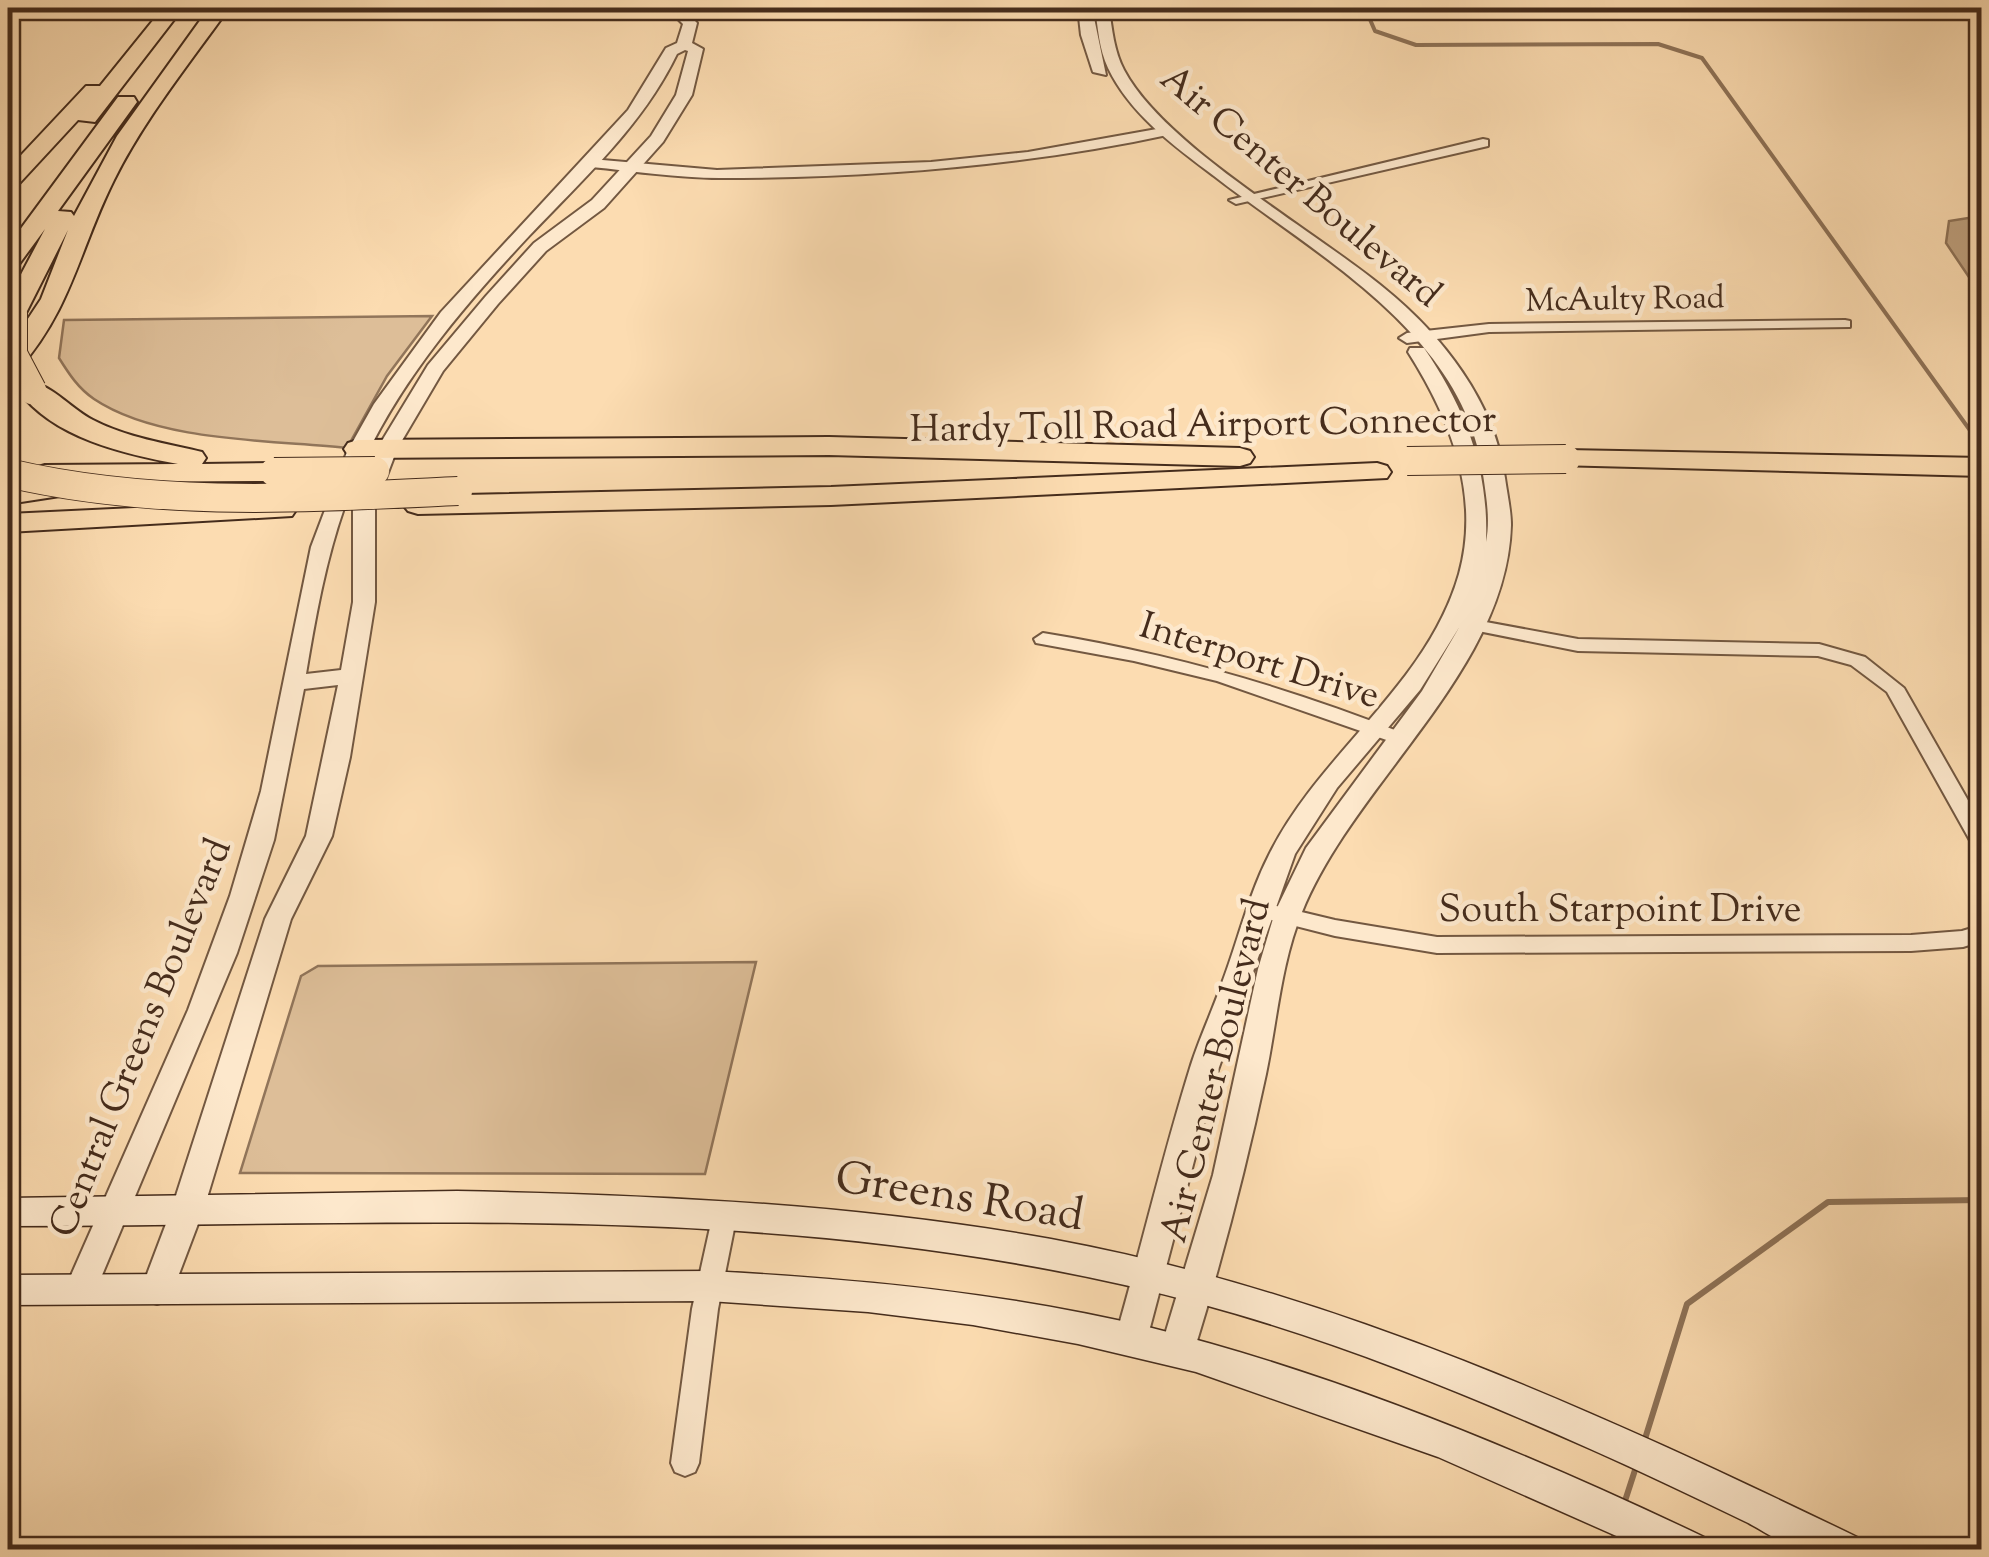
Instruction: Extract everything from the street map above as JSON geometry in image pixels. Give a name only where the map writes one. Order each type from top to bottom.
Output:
[{"type":"highway","points":[[8,166],[155,17],[173,8]]},
{"type":"highway","points":[[8,262],[198,8]]},
{"type":"highway","points":[[8,365],[39,332],[53,307],[85,214],[112,164],[219,8]]},
{"type":"highway","points":[[8,182],[155,17]]},
{"type":"highway","points":[[30,191],[155,17]]},
{"type":"highway","points":[[160,58],[140,98],[66,211],[13,313],[10,346],[16,366],[32,390],[57,412],[109,439],[274,473]]},
{"type":"highway","points":[[372,449],[829,446],[1371,466]]},
{"type":"highway","points":[[8,523],[331,508],[831,496],[1371,466]]},
{"type":"highway","name":"Hardy Toll Road Airport Connector","points":[[274,473],[426,471],[461,480],[1371,466]]},
{"type":"highway","name":"Hardy Toll Road Airport Connector","points":[[461,480],[1371,466],[1973,473]]},
{"type":"highway","points":[[8,495],[99,484],[274,473]]},
{"type":"highway","points":[[8,474],[274,473],[461,480]]},
{"type":"highway","points":[[8,474],[76,490],[164,500],[461,480]]},
{"type":"main road","name":"Greens Road","points":[[8,1212],[613,1208],[893,1228],[1150,1277],[1288,1315],[1514,1395],[1660,1459],[1843,1550]]},
{"type":"main road","points":[[8,1290],[710,1286],[793,1290],[931,1305],[1131,1339],[1429,1433],[1582,1496],[1690,1550]]},
{"type":"street","name":"Air Center Boulevard","points":[[1094,13],[1106,68],[1118,100],[1320,256],[1383,296],[1471,402],[1479,448],[1500,507],[1498,552],[1464,624],[1445,678],[1324,834],[1304,869],[1286,916],[1271,970],[1218,1228],[1178,1352]]},
{"type":"street","name":"Central Greens Boulevard","points":[[684,45],[693,15]]},
{"type":"street","name":"Central Greens Boulevard","points":[[81,1289],[237,920],[262,835],[314,562],[331,508],[372,449],[435,369],[532,255],[598,204],[668,125],[684,95],[696,49],[684,45],[670,51],[657,80],[596,157],[407,367],[372,449],[364,507],[364,602],[353,676],[319,836],[278,919],[188,1208],[157,1290]]},
{"type":"street","points":[[596,157],[716,174],[968,163],[1160,133]]},
{"type":"street","points":[[1243,198],[1483,143]]},
{"type":"street","name":"McAulty Road","points":[[1415,337],[1543,326],[1845,324]]},
{"type":"street","points":[[407,367],[435,369]]},
{"type":"street","name":"Air Center Boulevard","points":[[1131,1339],[1216,1032],[1283,852],[1320,789],[1464,624]]},
{"type":"street","points":[[1464,624],[1578,645],[1818,650],[1848,658],[1875,670],[1895,688],[1982,844]]},
{"type":"street","name":"Interport Drive","points":[[1043,639],[1193,667],[1398,738]]},
{"type":"street","points":[[292,683],[353,676]]},
{"type":"street","name":"South Starpoint Drive","points":[[1260,910],[1383,937],[1468,945],[1911,943],[1963,939],[1982,933]]},
{"type":"street","points":[[237,920],[278,919]]},
{"type":"street","points":[[685,1463],[724,1214]]},
{"type":"shaded area","points":[[1982,216],[1981,295],[1946,243],[1949,221]]},
{"type":"shaded area","points":[[432,316],[387,376],[347,448],[216,437],[150,424],[94,399],[59,358],[64,320]]},
{"type":"shaded area","points":[[756,962],[705,1174],[240,1173],[301,976],[318,966]]},
{"type":"waterway","points":[[1365,8],[1375,31],[1416,45],[1658,44],[1702,58],[1982,447]]},
{"type":"waterway","points":[[1644,1442],[1687,1304],[1828,1202],[1982,1200]]},
{"type":"waterway","points":[[1624,1504],[1636,1467]]},
{"type":"waterway","points":[[1610,1550],[1616,1529]]}]
